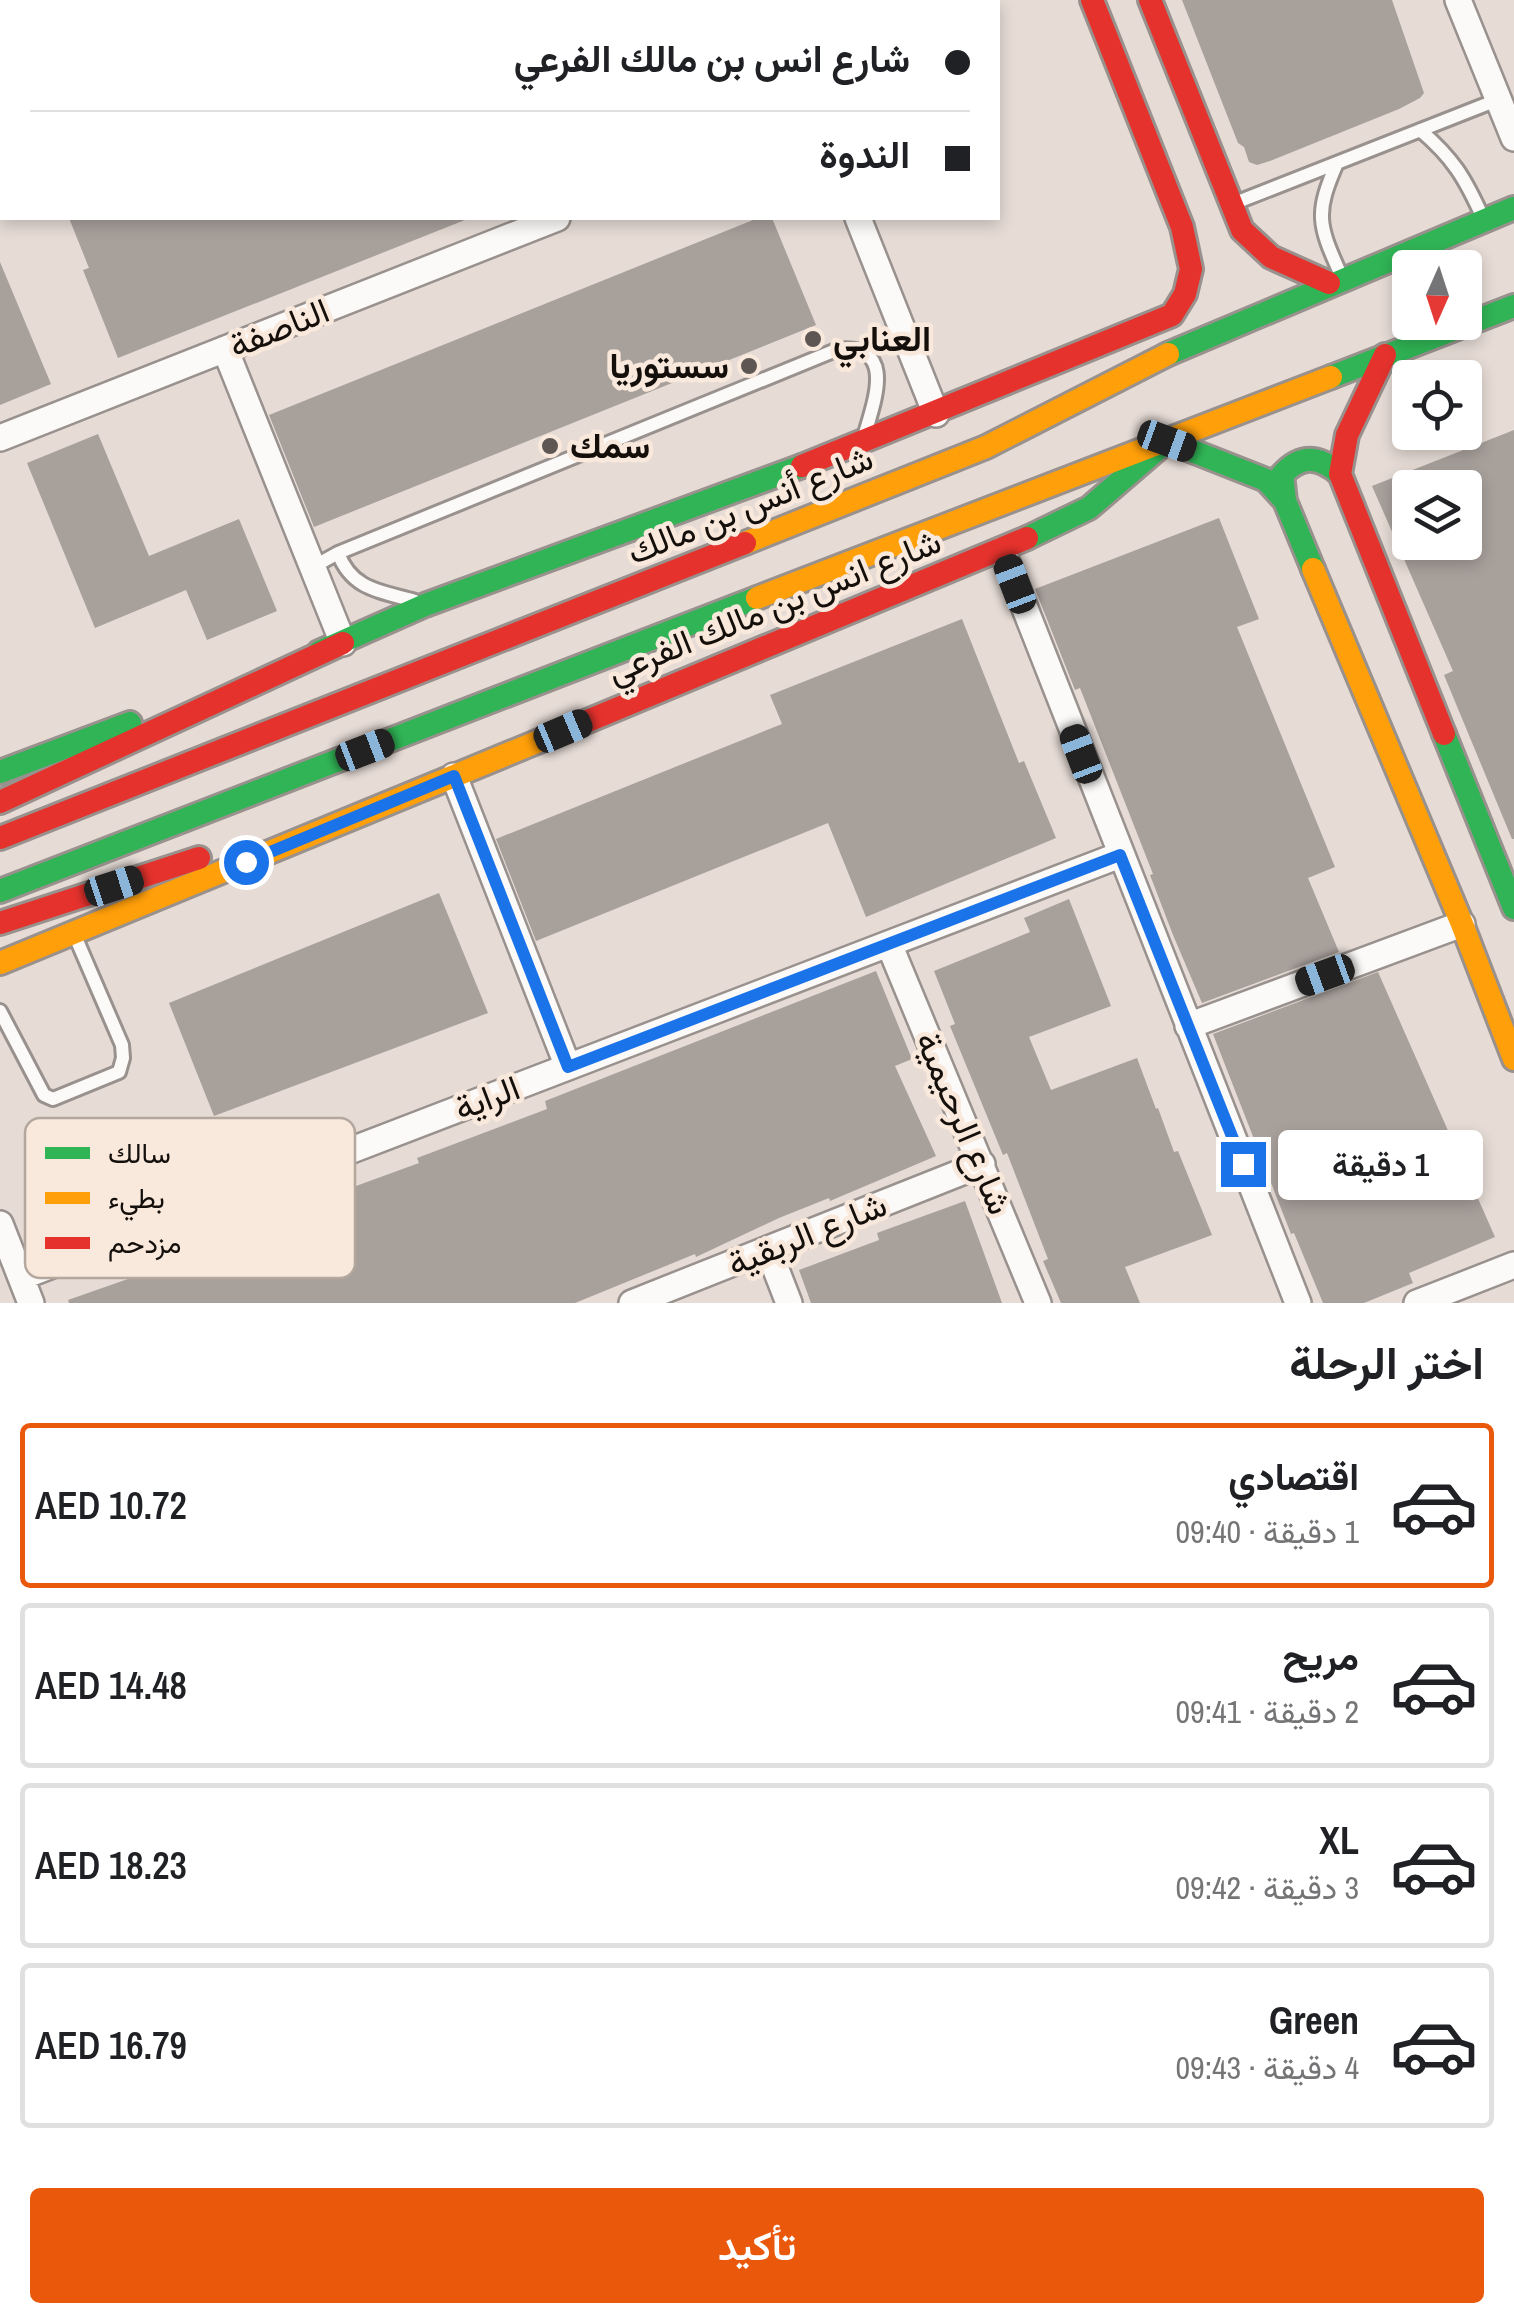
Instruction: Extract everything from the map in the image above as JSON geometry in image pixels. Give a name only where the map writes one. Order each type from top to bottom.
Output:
[{"type":"street","points":[[0,802],[425,604],[862,444],[1172,314],[1185,294],[1191,269],[1182,227],[1092,0]]},
{"type":"street","points":[[1150,0],[1242,230],[1259,251],[1286,266],[1335,280]]},
{"type":"street","points":[[1458,0],[1514,138]]},
{"type":"street","name":"شارع أنس بن مالك","points":[[0,838],[986,448],[1195,340],[1514,208]]},
{"type":"street","name":"الناصفة","points":[[0,438],[552,220]]},
{"type":"street","points":[[859,220],[936,414]]},
{"type":"street","points":[[0,891],[1514,306]]},
{"type":"street","points":[[862,444],[1195,340]]},
{"type":"street","points":[[226,349],[343,643]]},
{"type":"street","points":[[1340,474],[1348,435],[1384,355]]},
{"type":"street","points":[[1167,441],[1266,480],[1286,501]]},
{"type":"street","name":"شارع انس بن مالك الفرعي","points":[[0,963],[1002,550],[1089,508],[1167,441]]},
{"type":"street","points":[[1514,908],[1340,474],[1326,460],[1302,458],[1290,464],[1282,475],[1286,501],[1514,1058]]},
{"type":"street","points":[[1002,550],[1298,1303]]},
{"type":"street","points":[[0,772],[343,643]]},
{"type":"street","points":[[0,922],[454,776],[568,1067]]},
{"type":"street","name":"الراية","points":[[355,1149],[1120,855]]},
{"type":"street","points":[[1188,1026],[1462,924]]},
{"type":"street","name":"شارع الرحيمية","points":[[889,944],[1038,1303]]},
{"type":"street","name":"شارع الربقية","points":[[632,1303],[982,1164]]},
{"type":"street","points":[[0,1224],[31,1303]]},
{"type":"street","points":[[768,1249],[789,1303]]},
{"type":"street","points":[[1417,1303],[1514,1265]]},
{"type":"street","name":"الراية","points":[[21,1277],[25,1275]]},
{"type":"lane","points":[[1230,205],[1497,100]]},
{"type":"lane","points":[[1420,130],[1448,154],[1465,178],[1484,220]]},
{"type":"lane","points":[[1335,280],[1323,234],[1321,199],[1337,162]]},
{"type":"lane","points":[[313,566],[836,350],[854,348],[866,353],[877,374],[878,388],[862,444]]},
{"type":"lane","points":[[338,553],[345,572],[363,586],[425,604]]},
{"type":"lane","points":[[0,1011],[44,1095],[54,1099],[119,1072],[124,1058],[122,1045],[73,933]]},
{"type":"building","points":[[1182,0],[1392,0],[1424,93],[1399,109],[1270,161],[1257,165],[1249,162]]},
{"type":"building","points":[[70,220],[465,220],[118,358],[83,270],[89,268]]},
{"type":"building","points":[[753,220],[773,220],[816,325],[314,527],[269,415]]},
{"type":"building","points":[[0,262],[51,384],[0,405]]},
{"type":"building","points":[[1514,430],[1514,839],[1444,675],[1453,671],[1404,560],[1482,560],[1482,470],[1413,470],[1463,450],[1482,450],[1482,443]]},
{"type":"building","points":[[98,434],[149,556],[239,519],[277,611],[207,640],[186,590],[95,628],[27,463]]},
{"type":"building","points":[[1392,478],[1392,532],[1372,486]]},
{"type":"building","points":[[1219,518],[1259,619],[1237,627],[1335,867],[1308,878],[1339,952],[1202,1003],[1080,688],[1075,690],[1035,589]]},
{"type":"building","points":[[962,619],[1019,763],[1024,761],[1056,838],[866,917],[828,823],[536,941],[496,839],[782,724],[770,695]]},
{"type":"building","points":[[439,893],[488,1013],[214,1116],[169,1003]]},
{"type":"building","points":[[1069,899],[1111,1006],[1029,1037],[1051,1090],[1137,1058],[1212,1235],[1125,1267],[1140,1303],[1061,1303],[1007,1153],[1003,1155],[950,1026],[955,1024],[934,971],[1030,932],[1024,918]]},
{"type":"building","points":[[876,971],[912,1059],[895,1066],[936,1156],[779,1218],[696,1257],[695,1254],[575,1303],[69,1303],[68,1300],[131,1278],[355,1278],[355,1186],[419,1163],[417,1158],[547,1109],[545,1101]]},
{"type":"building","points":[[1378,972],[1495,1237],[1409,1273],[1413,1283],[1364,1303],[1323,1303],[1294,1233],[1291,1234],[1213,1034]]},
{"type":"building","points":[[965,1201],[1002,1303],[811,1303],[799,1270],[879,1240],[877,1233]]},
{"type":"traffic: fast","points":[[1168,354],[1514,208]]},
{"type":"traffic: fast","points":[[1331,377],[1514,306]]},
{"type":"traffic: fast","points":[[1027,538],[1089,508],[1167,441],[1266,480],[1285,501],[1313,569]]},
{"type":"traffic: fast","points":[[1285,501],[1282,475],[1296,463],[1317,461],[1340,474]]},
{"type":"traffic: fast","points":[[319,652],[425,605],[802,466]]},
{"type":"traffic: fast","points":[[0,891],[757,598]]},
{"type":"traffic: fast","points":[[0,772],[130,723]]},
{"type":"traffic: fast","points":[[1444,734],[1514,908]]},
{"type":"traffic: slow","points":[[745,543],[986,447],[1168,354]]},
{"type":"traffic: slow","points":[[757,598],[1331,377]]},
{"type":"traffic: slow","points":[[1313,569],[1462,924],[1514,1059]]},
{"type":"traffic: slow","points":[[0,963],[578,725]]},
{"type":"traffic: jam","points":[[802,466],[1172,315],[1185,294],[1191,269],[1182,227],[1092,0]]},
{"type":"traffic: jam","points":[[1150,0],[1242,230],[1271,257],[1329,283]]},
{"type":"traffic: jam","points":[[1385,355],[1347,435],[1340,474],[1444,734]]},
{"type":"traffic: jam","points":[[578,725],[1027,538]]},
{"type":"traffic: jam","points":[[0,838],[745,543]]},
{"type":"traffic: jam","points":[[0,802],[343,643]]},
{"type":"traffic: jam","points":[[0,923],[199,858]]},
{"type":"place","name":"العنابي","points":[[813,339]]},
{"type":"place","name":"سستوريا","points":[[749,366]]},
{"type":"place","name":"سمك","points":[[550,446]]},
{"type":"route","points":[[246,862],[454,776],[568,1067],[1120,855],[1243,1164]]}]
